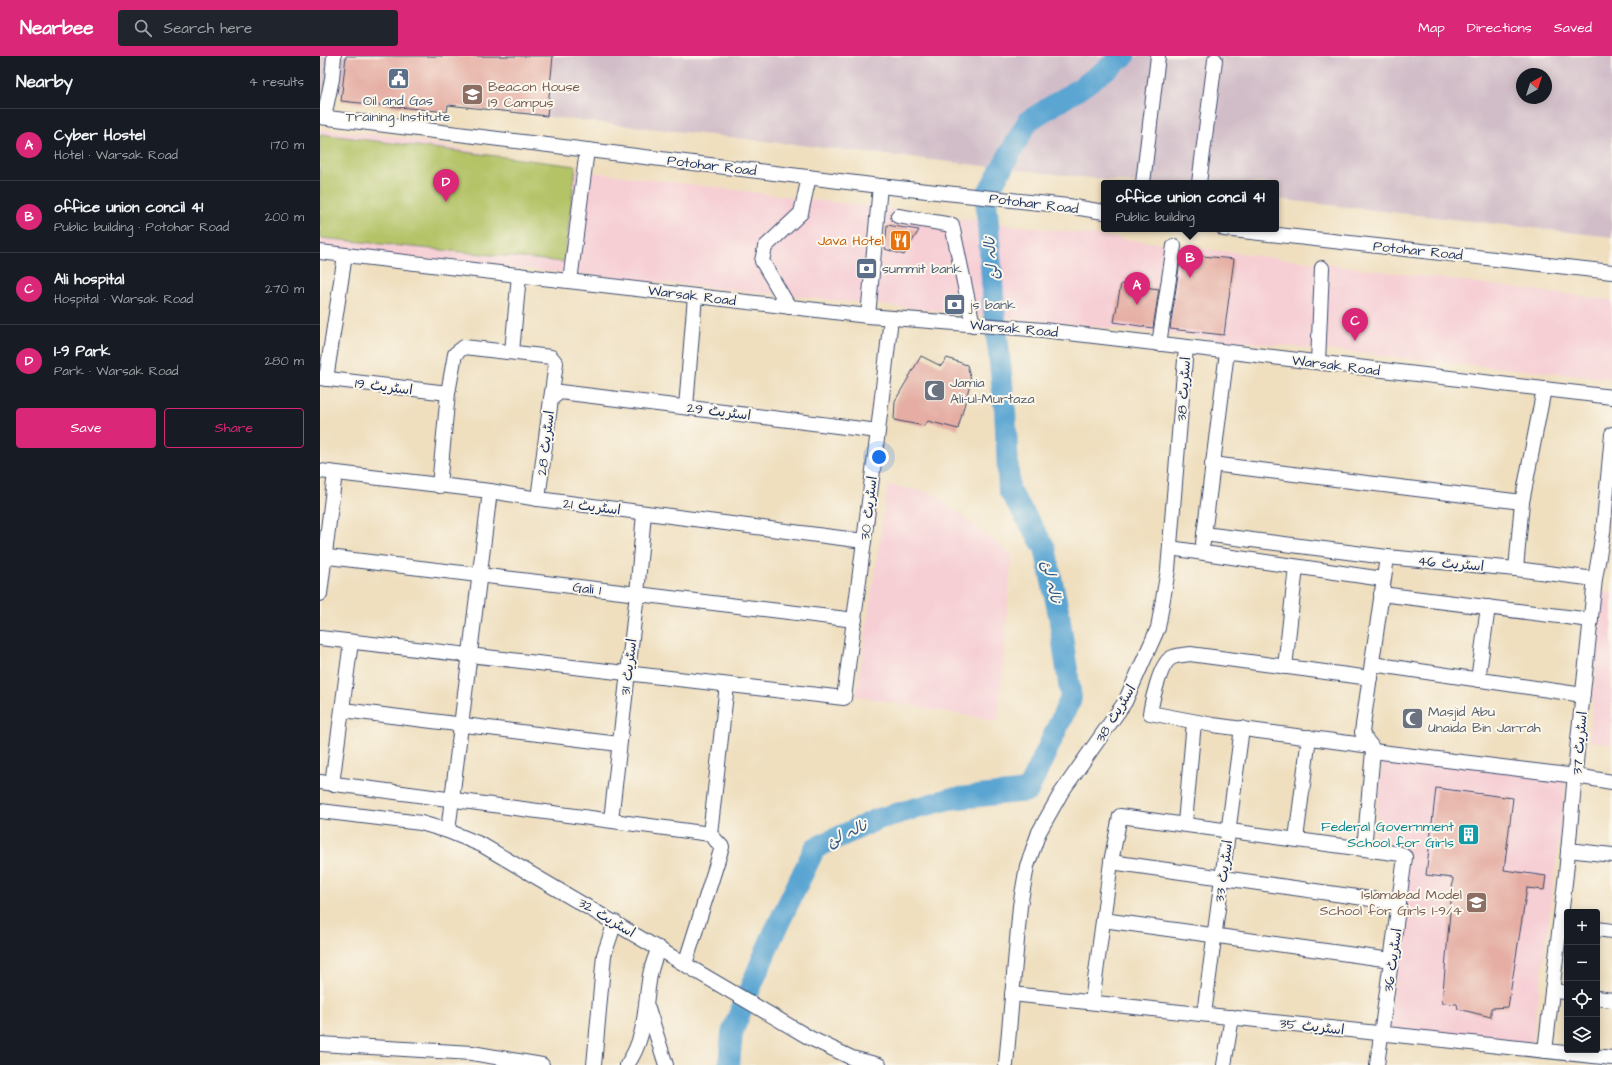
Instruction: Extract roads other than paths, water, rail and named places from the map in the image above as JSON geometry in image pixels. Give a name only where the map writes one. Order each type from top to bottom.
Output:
[{"type":"street","points":[[322,117],[332,79],[334,56]]},
{"type":"street","points":[[1144,180],[1158,56]]},
{"type":"street","points":[[1199,180],[1215,60]]},
{"type":"street","name":"Potohar Road","points":[[322,117],[880,186],[949,192],[1101,212]]},
{"type":"street","points":[[570,281],[587,150]]},
{"type":"street","points":[[789,307],[762,260],[765,247],[801,213],[809,177]]},
{"type":"street","points":[[868,316],[880,186]]},
{"type":"street","points":[[898,216],[952,225],[977,325]]},
{"type":"street","name":"Potohar Road","points":[[1251,232],[1612,272]]},
{"type":"street","points":[[1159,344],[1174,246]]},
{"type":"street","name":"Warsak Road","points":[[320,252],[868,316],[1043,330],[1612,397]]},
{"type":"street","points":[[323,378],[345,255]]},
{"type":"street","points":[[1318,362],[1322,268]]},
{"type":"street","points":[[439,486],[448,393],[455,354],[464,347],[512,352],[519,275]]},
{"type":"street","points":[[686,407],[695,296]]},
{"type":"street","name":"اسٹریٹ 30","points":[[727,685],[844,698],[855,620],[891,318]]},
{"type":"street","name":"اسٹریٹ 38","points":[[1006,1065],[1020,906],[1027,866],[1039,832],[1061,793],[1125,702],[1158,628],[1170,548],[1186,347]]},
{"type":"street","name":"اسٹریٹ 28","points":[[512,352],[551,357],[556,362],[555,395],[538,499]]},
{"type":"street","points":[[1201,553],[1227,352]]},
{"type":"street","name":"اسٹریٹ 19","points":[[323,378],[448,393]]},
{"type":"street","points":[[1516,569],[1522,502],[1544,389]]},
{"type":"street","name":"اسٹریٹ 29","points":[[555,395],[686,407],[878,431]]},
{"type":"street","name":"اسٹریٹ 37","points":[[1545,1047],[1552,990],[1563,924],[1568,850],[1590,620],[1595,579],[1607,533],[1612,434]]},
{"type":"street","points":[[1212,464],[1522,502]]},
{"type":"street","name":"اسٹریٹ 21","points":[[320,471],[490,491],[538,499],[864,541]]},
{"type":"street","points":[[320,594],[322,556],[335,473]]},
{"type":"street","points":[[448,831],[490,491]]},
{"type":"street","name":"اسٹریٹ 31","points":[[610,820],[637,594],[644,513]]},
{"type":"street","name":"اسٹریٹ 46","points":[[1204,534],[1386,557],[1516,569],[1595,579]]},
{"type":"street","points":[[1170,548],[1383,579]]},
{"type":"street","name":"Gali 1","points":[[322,556],[855,620]]},
{"type":"street","points":[[1092,1002],[1111,862],[1120,816],[1185,823],[1364,849],[1372,748],[1364,739],[1362,732],[1386,557]]},
{"type":"street","points":[[1285,667],[1296,567]]},
{"type":"street","points":[[1381,594],[1590,620]]},
{"type":"street","points":[[1478,680],[1488,607]]},
{"type":"street","points":[[320,638],[727,685],[710,834]]},
{"type":"street","points":[[351,642],[343,710],[326,783],[710,834],[722,847],[685,964]]},
{"type":"street","points":[[1583,695],[1478,680],[1371,671],[1285,667],[1190,654],[1171,658],[1166,664],[1157,683],[1150,714],[1194,722],[1310,737],[1372,748],[1612,782]]},
{"type":"street","points":[[343,710],[619,744]]},
{"type":"street","points":[[1185,823],[1194,722]]},
{"type":"street","name":"اسٹریٹ 33","points":[[1204,1014],[1242,728]]},
{"type":"street","points":[[1296,839],[1310,737]]},
{"type":"street","name":"اسٹریٹ 32","points":[[320,811],[420,823],[448,831],[482,845],[506,857],[804,1035],[851,1061],[879,1065]]},
{"type":"street","name":"اسٹریٹ 36","points":[[1364,849],[1404,855],[1377,1065]]},
{"type":"street","points":[[1568,850],[1612,855]]},
{"type":"street","points":[[1111,862],[1399,903]]},
{"type":"street","points":[[1104,920],[1391,960]]},
{"type":"street","points":[[594,1065],[604,955],[615,922]]},
{"type":"street","points":[[1600,929],[1612,931]]},
{"type":"street","points":[[627,1065],[636,1052],[643,1031],[650,975],[659,948]]},
{"type":"street","points":[[1552,990],[1564,992]]},
{"type":"street","name":"اسٹریٹ 35","points":[[1012,994],[1382,1033],[1545,1047],[1589,1056],[1612,1058]]},
{"type":"street","points":[[1600,998],[1612,1000]]},
{"type":"street","points":[[647,1004],[666,1065]]},
{"type":"street","points":[[1224,1065],[1232,1017]]},
{"type":"street","points":[[320,1044],[472,1053],[542,1065]]},
{"type":"street","points":[[1545,1047],[1564,1046]]},
{"type":"street","points":[[1589,1056],[1612,1051]]},
{"type":"waterway","name":"نالہ لئ","points":[[749,991],[772,937],[815,848],[878,819],[949,799],[1028,791],[1071,698],[1059,615],[1045,548],[1009,490],[1005,410],[994,309],[986,196],[1028,121],[1082,87],[1124,56]]},
{"type":"waterway","name":"نالہ لئ","points":[[729,1065],[732,1033],[741,1010]]},
{"type":"place","name":"Oil and Gas Training Institute","points":[[398,78]]},
{"type":"place","name":"Beacon House I9 Campus","points":[[473,94]]},
{"type":"place","name":"I-9 Park","points":[[446,202]]},
{"type":"place","name":"Java Hotel","points":[[900,240]]},
{"type":"place","name":"summit bank","points":[[866,268]]},
{"type":"place","name":"office union concil 41","points":[[1190,278]]},
{"type":"place","name":"js bank","points":[[955,304]]},
{"type":"place","name":"Cyber Hostel","points":[[1137,305]]},
{"type":"place","name":"Ali hospital","points":[[1355,341]]},
{"type":"place","name":"Jamia Ali-ul-Murtaza","points":[[935,390]]},
{"type":"place","name":"Masjid Abu Unaida Bin Jarrah","points":[[1413,719]]},
{"type":"place","name":"Federal Government School for Girls","points":[[1469,834]]},
{"type":"place","name":"Islamabad Model School for Girls I-9/4","points":[[1477,902]]}]
